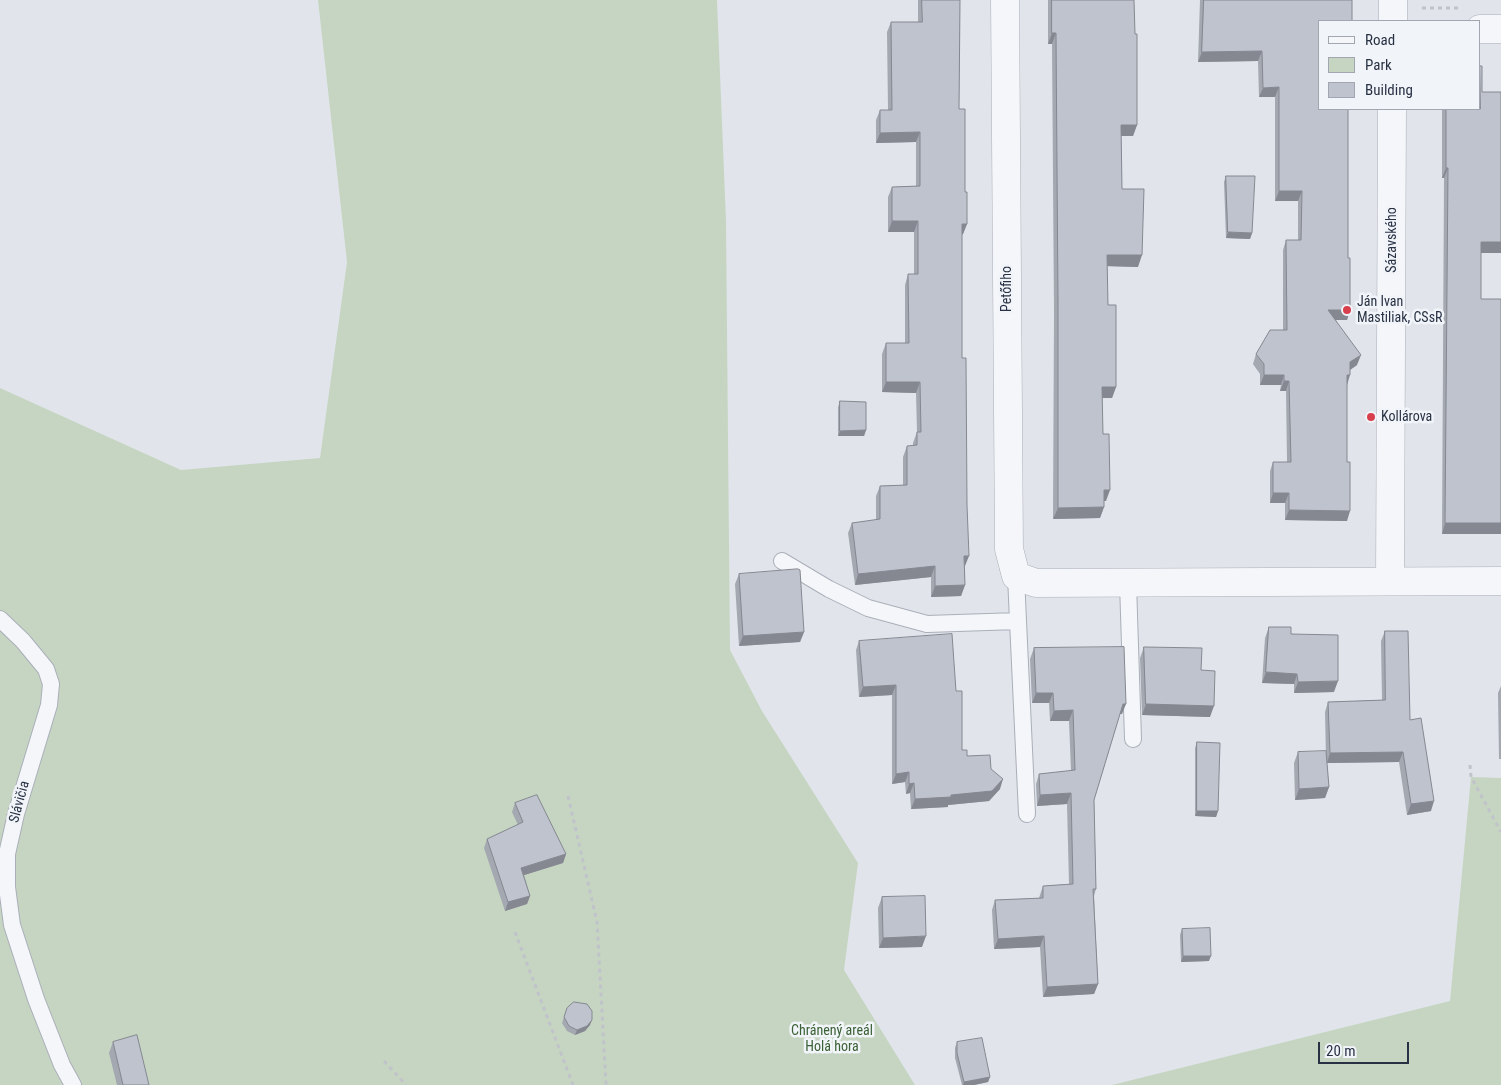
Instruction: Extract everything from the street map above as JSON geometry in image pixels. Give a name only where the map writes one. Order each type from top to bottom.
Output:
[{"type":"street","name":"Petőfiho","points":[[1005,0],[1009,549],[1016,576]]},
{"type":"street","points":[[1393,0],[1393,20]]},
{"type":"street","points":[[1481,29],[1501,29]]},
{"type":"street","name":"Sázavského","points":[[1390,581],[1392,110]]},
{"type":"street","points":[[1016,576],[1036,583],[1501,581]]},
{"type":"lane","points":[[782,561],[830,589],[868,608],[927,624],[1018,621]]},
{"type":"lane","points":[[1016,576],[1027,814]]},
{"type":"lane","points":[[1128,582],[1133,739]]},
{"type":"lane","name":"Slávičia","points":[[0,619],[23,641],[46,669],[51,684],[49,705],[16,814],[7,854],[7,887],[12,925],[36,999],[62,1065],[73,1085]]},
{"type":"path","points":[[1470,765],[1471,777],[1501,832]]},
{"type":"path","points":[[568,796],[596,922],[606,1085]]},
{"type":"path","points":[[515,932],[572,1085]]},
{"type":"path","points":[[384,1061],[406,1085]]},
{"type":"green space","name":"Chránený areál Holá hora","points":[[318,0],[717,0],[726,221],[730,650],[762,711],[858,863],[844,970],[915,1085],[0,1085],[0,388],[181,470],[320,458],[347,262]]},
{"type":"green space","points":[[1471,777],[1501,778],[1501,1085],[1112,1085],[1450,1001]]},
{"type":"building","points":[[922,0],[960,0],[959,109],[965,109],[965,192],[967,192],[967,224],[962,224],[962,358],[966,358],[969,556],[964,556],[965,585],[935,586],[935,566],[858,574],[852,523],[880,519],[880,486],[907,485],[907,446],[917,445],[917,432],[921,432],[920,382],[886,382],[886,343],[909,343],[908,274],[918,274],[918,221],[892,221],[892,187],[920,186],[920,132],[880,133],[880,110],[892,110],[891,22],[922,22]]},
{"type":"building","points":[[1052,0],[1134,0],[1135,34],[1137,34],[1137,125],[1121,125],[1122,189],[1144,189],[1142,255],[1107,255],[1108,305],[1116,305],[1116,387],[1102,387],[1103,434],[1109,434],[1110,490],[1104,490],[1104,507],[1058,508],[1056,33],[1052,33]]},
{"type":"building","points":[[1204,0],[1352,0],[1352,20],[1318,20],[1318,110],[1348,110],[1350,310],[1328,310],[1361,355],[1350,362],[1350,375],[1347,375],[1347,462],[1350,462],[1350,511],[1289,510],[1289,493],[1273,493],[1273,462],[1291,462],[1289,381],[1284,381],[1284,375],[1264,375],[1264,364],[1256,354],[1270,330],[1287,330],[1286,240],[1301,240],[1302,191],[1279,191],[1279,87],[1263,88],[1262,51],[1202,52]]},
{"type":"building","points":[[1482,66],[1482,92],[1501,92],[1501,242],[1481,242],[1481,299],[1501,299],[1501,523],[1445,523],[1448,168],[1446,168],[1446,110],[1481,110]]},
{"type":"building","points":[[1226,176],[1255,176],[1252,233],[1228,232]]},
{"type":"building","points":[[840,401],[866,402],[866,430],[840,431]]},
{"type":"building","points":[[800,570],[804,632],[743,636],[739,574]]},
{"type":"building","points":[[1269,627],[1291,627],[1291,634],[1338,635],[1338,681],[1298,682],[1297,674],[1266,672]]},
{"type":"building","points":[[1385,631],[1408,631],[1410,720],[1421,718],[1434,801],[1411,804],[1403,752],[1330,753],[1328,702],[1385,700]]},
{"type":"building","points":[[952,634],[956,691],[962,691],[962,750],[967,750],[967,756],[990,755],[991,769],[1003,779],[992,791],[951,795],[951,797],[915,799],[914,783],[909,784],[909,772],[896,774],[896,685],[863,687],[859,641]]},
{"type":"building","points":[[1124,647],[1126,704],[1123,704],[1094,800],[1096,889],[1093,889],[1098,984],[1047,987],[1044,936],[998,939],[995,900],[1043,898],[1043,886],[1073,884],[1071,793],[1040,795],[1039,774],[1075,770],[1073,710],[1054,711],[1053,693],[1036,693],[1034,648]]},
{"type":"building","points":[[1144,647],[1202,648],[1201,670],[1215,671],[1214,706],[1146,704]]},
{"type":"building","points":[[1197,742],[1220,743],[1218,811],[1197,811]]},
{"type":"building","points":[[1326,751],[1329,787],[1299,789],[1298,752]]},
{"type":"building","points":[[537,795],[566,854],[521,868],[530,896],[508,902],[487,839],[523,822],[515,803]]},
{"type":"building","points":[[925,896],[926,936],[883,938],[882,897]]},
{"type":"building","points":[[1210,928],[1211,956],[1183,956],[1182,929]]},
{"type":"building","points":[[574,1002],[587,1004],[592,1011],[592,1020],[587,1026],[577,1030],[569,1026],[564,1017],[567,1008]]},
{"type":"building","points":[[137,1035],[149,1085],[123,1085],[113,1042]]},
{"type":"building","points":[[982,1038],[990,1077],[964,1082],[957,1053],[957,1042]]},
{"type":"place","name":"Ján Ivan Mastiliak, CSsR","points":[[1347,310]]},
{"type":"place","name":"Kollárova","points":[[1371,417]]}]
